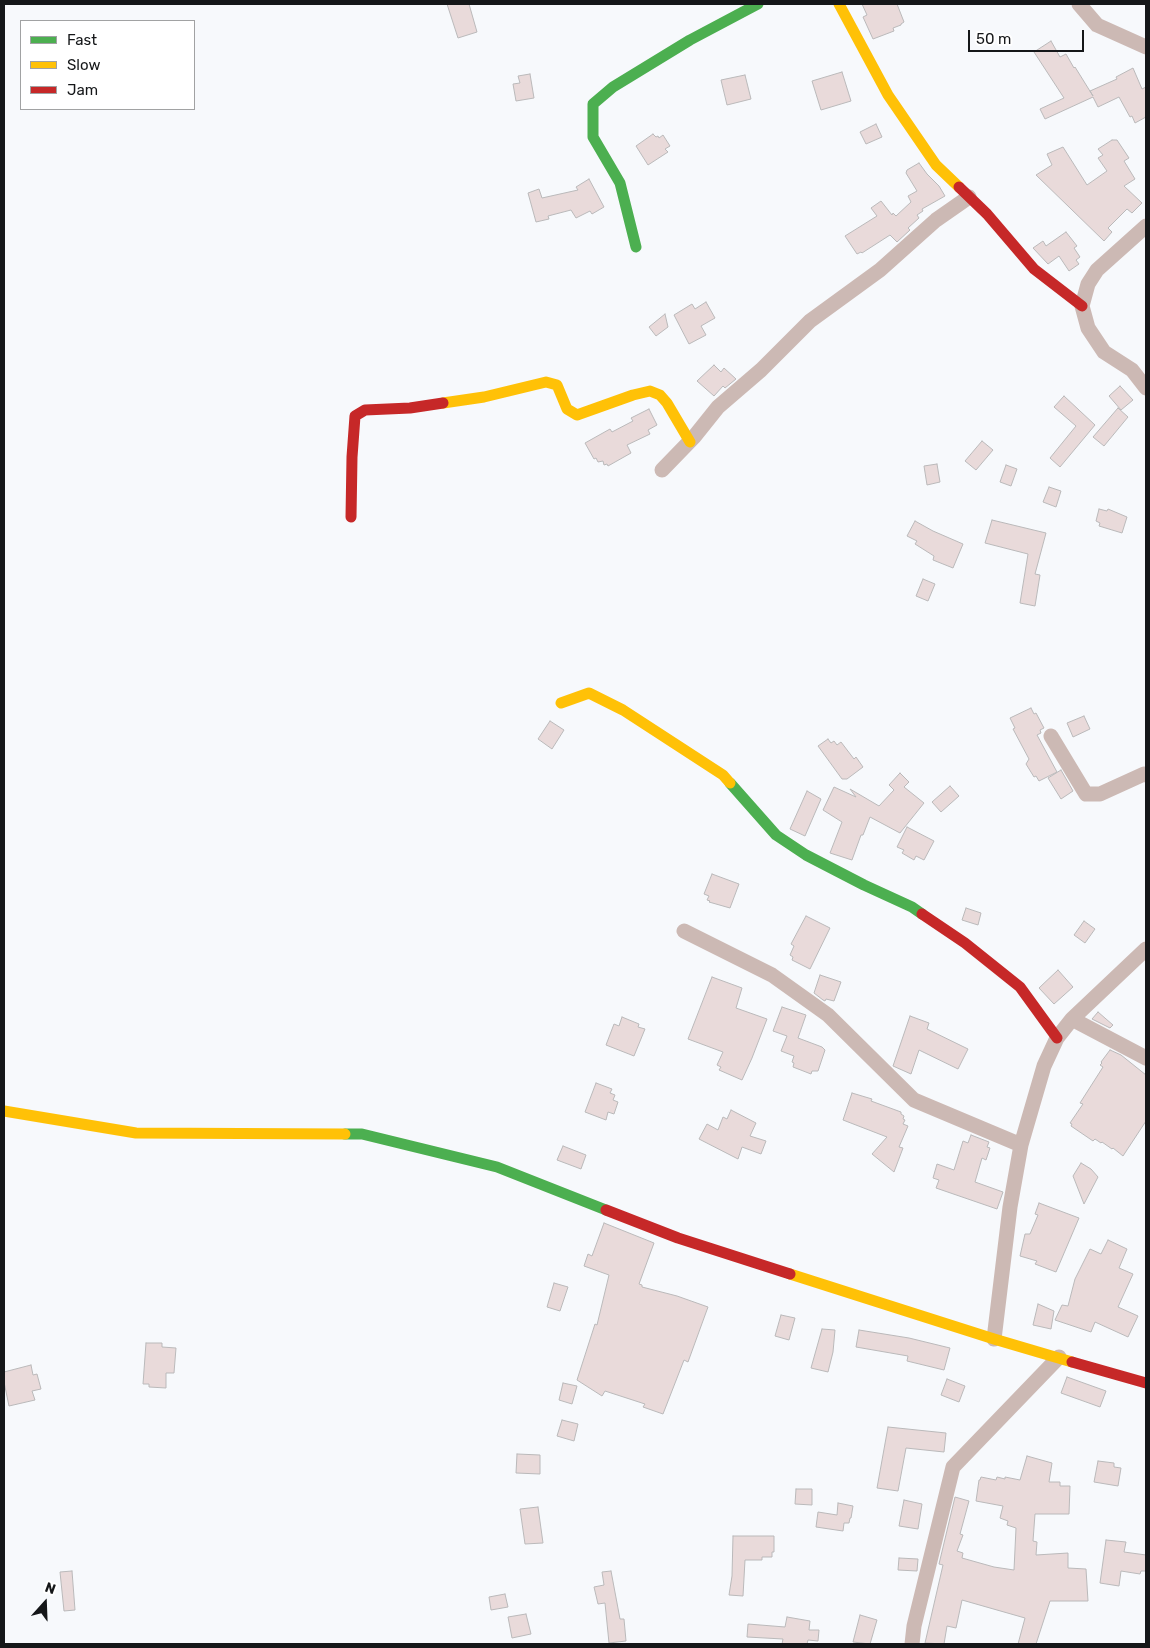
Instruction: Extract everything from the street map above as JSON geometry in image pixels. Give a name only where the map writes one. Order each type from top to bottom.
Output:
[{"type":"street","points":[[636,247],[620,183],[593,137],[594,104],[613,88],[690,40],[758,4]]},
{"type":"street","points":[[839,4],[888,95],[936,165],[986,214],[1034,269],[1082,306]]},
{"type":"street","points":[[1080,4],[1097,25],[1146,47]]},
{"type":"street","points":[[662,470],[690,442],[718,406],[761,370],[810,321],[880,270],[936,220],[969,197]]},
{"type":"street","points":[[1146,226],[1097,270],[1088,284],[1082,306],[1088,328],[1104,352],[1132,370],[1146,388]]},
{"type":"street","points":[[351,517],[355,416],[365,410],[410,408],[484,397],[546,382],[557,385],[568,409],[577,414],[650,391],[660,395],[667,403],[690,442]]},
{"type":"street","points":[[561,703],[589,693],[623,710],[723,775],[776,834],[806,856],[912,907],[1000,971],[1020,987],[1057,1038]]},
{"type":"street","points":[[1051,736],[1086,794],[1100,794],[1144,774],[1146,775]]},
{"type":"street","points":[[684,930],[772,975],[828,1015],[914,1100],[1021,1144]]},
{"type":"street","points":[[994,1339],[1010,1207],[1021,1144],[1044,1066],[1057,1038],[1072,1019],[1146,949]]},
{"type":"street","points":[[1072,1019],[1146,1058]]},
{"type":"street","points":[[4,1111],[136,1133],[362,1134],[497,1167],[678,1238],[994,1339],[1146,1384]]},
{"type":"street","points":[[912,1644],[914,1626],[953,1467],[1059,1358]]},
{"type":"building","points":[[447,4],[469,4],[477,32],[458,38]]},
{"type":"building","points":[[862,4],[897,4],[904,22],[893,28],[894,31],[873,39],[863,17],[867,15]]},
{"type":"building","points":[[1051,41],[1060,57],[1066,54],[1093,96],[1090,91],[1117,79],[1116,77],[1133,68],[1142,89],[1146,87],[1146,117],[1135,123],[1119,97],[1098,107],[1093,97],[1045,119],[1040,109],[1064,98],[1034,52]]},
{"type":"building","points":[[842,72],[851,101],[821,110],[812,81]]},
{"type":"building","points":[[530,74],[534,98],[516,101],[513,84],[520,83],[518,76]]},
{"type":"building","points":[[745,75],[751,99],[727,105],[721,80]]},
{"type":"building","points":[[876,124],[882,137],[866,144],[860,132]]},
{"type":"building","points":[[653,134],[659,138],[663,135],[670,146],[665,149],[668,152],[648,165],[636,146]]},
{"type":"building","points":[[1112,140],[1117,140],[1129,158],[1124,161],[1135,179],[1124,186],[1142,203],[1132,213],[1127,209],[1108,228],[1112,232],[1104,241],[1036,175],[1052,165],[1047,154],[1063,147],[1087,185],[1107,171],[1098,158],[1103,155],[1098,149]]},
{"type":"building","points":[[919,163],[945,196],[922,209],[923,211],[917,215],[919,218],[908,228],[910,230],[897,242],[890,235],[862,253],[857,254],[845,236],[877,216],[871,208],[881,201],[892,215],[893,213],[896,216],[911,202],[908,196],[917,191],[906,173],[907,170]]},
{"type":"building","points":[[589,179],[604,207],[592,214],[590,211],[576,218],[571,210],[548,216],[549,219],[536,222],[528,193],[539,189],[542,198],[578,190],[576,187]]},
{"type":"building","points":[[1066,232],[1077,246],[1074,248],[1080,257],[1076,260],[1079,264],[1069,271],[1059,256],[1048,264],[1033,248],[1043,241],[1046,246]]},
{"type":"building","points":[[706,302],[715,318],[701,326],[706,335],[689,344],[674,315],[692,304],[695,309]]},
{"type":"building","points":[[665,314],[668,327],[656,336],[649,327]]},
{"type":"building","points":[[714,365],[721,372],[724,368],[736,379],[725,388],[723,386],[714,396],[697,381]]},
{"type":"building","points":[[1120,386],[1133,400],[1121,410],[1109,396]]},
{"type":"building","points":[[1064,396],[1095,425],[1060,467],[1050,458],[1076,426],[1054,407]]},
{"type":"building","points":[[1118,408],[1128,417],[1104,446],[1093,437]]},
{"type":"building","points":[[649,409],[657,425],[648,430],[650,434],[627,445],[631,453],[608,466],[607,464],[604,465],[603,461],[598,462],[596,458],[594,459],[585,443],[610,429],[612,432],[633,421],[631,418]]},
{"type":"building","points":[[982,441],[993,450],[976,470],[965,461]]},
{"type":"building","points":[[937,464],[940,482],[927,485],[924,466]]},
{"type":"building","points":[[1006,465],[1017,469],[1011,486],[1000,482]]},
{"type":"building","points":[[1049,487],[1061,491],[1056,507],[1043,502]]},
{"type":"building","points":[[1099,509],[1107,511],[1108,509],[1127,517],[1122,533],[1099,526],[1100,523],[1096,521]]},
{"type":"building","points":[[992,520],[1046,533],[1035,574],[1040,575],[1035,606],[1020,603],[1028,554],[985,543]]},
{"type":"building","points":[[915,521],[963,544],[953,568],[933,560],[934,556],[915,544],[917,541],[907,536]]},
{"type":"building","points":[[923,579],[935,584],[928,601],[916,596]]},
{"type":"building","points":[[1031,708],[1044,728],[1037,735],[1057,772],[1039,781],[1036,776],[1034,777],[1026,764],[1029,759],[1013,729],[1015,728],[1010,718]]},
{"type":"building","points":[[1084,716],[1090,729],[1073,737],[1067,723]]},
{"type":"building","points":[[550,721],[564,730],[552,749],[538,739]]},
{"type":"building","points":[[828,739],[831,743],[834,741],[837,745],[841,742],[863,767],[847,779],[842,779],[818,746]]},
{"type":"building","points":[[1061,770],[1073,791],[1061,799],[1048,778]]},
{"type":"building","points":[[900,773],[909,782],[904,787],[924,803],[900,833],[870,817],[852,860],[830,853],[842,822],[823,810],[834,787],[856,797],[850,789],[879,806],[894,790],[889,785]]},
{"type":"building","points":[[950,786],[959,796],[941,812],[932,802]]},
{"type":"building","points":[[807,791],[821,799],[805,836],[790,829]]},
{"type":"building","points":[[907,827],[934,841],[924,860],[916,856],[914,860],[902,853],[904,850],[897,847]]},
{"type":"building","points":[[712,874],[739,884],[730,908],[707,900],[709,896],[704,894]]},
{"type":"building","points":[[966,908],[981,913],[978,925],[962,920]]},
{"type":"building","points":[[806,916],[830,928],[810,969],[792,960],[793,957],[790,955],[794,946],[791,944]]},
{"type":"building","points":[[1084,921],[1095,929],[1085,943],[1074,935]]},
{"type":"building","points":[[1058,970],[1073,987],[1054,1004],[1039,988]]},
{"type":"building","points":[[820,975],[841,982],[834,1001],[826,999],[825,1001],[814,993]]},
{"type":"building","points":[[712,977],[742,988],[736,1008],[767,1019],[742,1080],[719,1070],[721,1067],[717,1065],[723,1052],[688,1039]]},
{"type":"building","points":[[782,1007],[806,1015],[798,1038],[822,1047],[825,1050],[818,1071],[812,1071],[811,1074],[793,1067],[794,1056],[781,1051],[787,1036],[773,1031]]},
{"type":"building","points":[[1098,1012],[1113,1025],[1110,1028],[1092,1019]]},
{"type":"building","points":[[910,1016],[929,1023],[927,1029],[968,1049],[958,1069],[919,1050],[911,1074],[893,1066]]},
{"type":"building","points":[[622,1017],[639,1024],[638,1027],[645,1029],[634,1056],[606,1045],[614,1024],[619,1026]]},
{"type":"building","points":[[1110,1050],[1121,1055],[1146,1075],[1146,1121],[1123,1156],[1102,1142],[1095,1139],[1093,1141],[1071,1126],[1072,1124],[1070,1123],[1083,1104],[1080,1103],[1103,1067],[1100,1065],[1101,1062]]},
{"type":"building","points":[[596,1083],[612,1089],[610,1093],[615,1095],[613,1100],[618,1102],[614,1114],[608,1112],[606,1120],[585,1112]]},
{"type":"building","points":[[852,1093],[872,1099],[871,1101],[901,1112],[904,1116],[903,1124],[908,1126],[899,1147],[903,1148],[894,1172],[872,1154],[887,1137],[843,1120]]},
{"type":"building","points":[[731,1110],[756,1123],[750,1136],[766,1141],[761,1154],[742,1147],[738,1159],[699,1139],[707,1124],[718,1130],[723,1117],[727,1119]]},
{"type":"building","points":[[971,1135],[989,1142],[987,1147],[990,1148],[986,1160],[982,1158],[975,1182],[1003,1192],[997,1209],[936,1188],[939,1180],[933,1178],[937,1164],[954,1170],[963,1141],[968,1143]]},
{"type":"building","points":[[563,1146],[586,1155],[581,1169],[557,1160]]},
{"type":"building","points":[[1081,1163],[1091,1169],[1098,1177],[1084,1204],[1073,1176]]},
{"type":"building","points":[[1039,1203],[1079,1218],[1056,1272],[1035,1264],[1037,1261],[1020,1256],[1025,1234],[1030,1234],[1038,1215],[1035,1214]]},
{"type":"building","points":[[604,1223],[654,1243],[639,1284],[642,1287],[677,1296],[708,1307],[688,1362],[684,1360],[663,1414],[643,1407],[645,1404],[605,1391],[602,1396],[577,1380],[595,1324],[597,1325],[609,1275],[584,1266],[588,1254],[592,1256]]},
{"type":"building","points":[[1108,1240],[1127,1249],[1119,1268],[1133,1274],[1118,1307],[1138,1316],[1128,1337],[1095,1322],[1091,1332],[1055,1320],[1062,1305],[1068,1306],[1075,1279],[1090,1249],[1101,1254]]},
{"type":"building","points":[[554,1283],[568,1287],[560,1311],[547,1307]]},
{"type":"building","points":[[1038,1304],[1054,1311],[1051,1329],[1033,1325]]},
{"type":"building","points":[[781,1315],[795,1318],[789,1340],[775,1336]]},
{"type":"building","points":[[822,1329],[835,1330],[833,1352],[828,1372],[811,1368]]},
{"type":"building","points":[[859,1330],[909,1338],[950,1348],[944,1370],[907,1361],[908,1356],[856,1347]]},
{"type":"building","points":[[146,1343],[162,1343],[162,1347],[176,1348],[174,1373],[166,1373],[166,1388],[149,1387],[149,1384],[143,1384]]},
{"type":"building","points":[[31,1365],[33,1375],[37,1374],[41,1389],[32,1391],[35,1400],[9,1406],[4,1372]]},
{"type":"building","points":[[1067,1377],[1106,1391],[1100,1407],[1061,1393]]},
{"type":"building","points":[[947,1379],[965,1386],[959,1402],[941,1395]]},
{"type":"building","points":[[563,1383],[577,1386],[572,1404],[559,1400]]},
{"type":"building","points":[[562,1420],[578,1424],[574,1441],[557,1436]]},
{"type":"building","points":[[888,1427],[946,1433],[944,1452],[906,1448],[898,1491],[877,1488]]},
{"type":"building","points":[[517,1454],[540,1455],[540,1474],[516,1473]]},
{"type":"building","points":[[1027,1456],[1052,1463],[1049,1482],[1060,1482],[1060,1486],[1070,1486],[1069,1514],[1035,1514],[1033,1541],[1037,1542],[1036,1555],[1068,1553],[1068,1568],[1086,1569],[1088,1601],[1050,1601],[1036,1644],[1018,1644],[1025,1618],[962,1600],[956,1628],[947,1626],[944,1644],[925,1643],[943,1565],[939,1564],[955,1497],[969,1501],[960,1534],[963,1535],[957,1551],[963,1553],[962,1558],[994,1567],[1014,1570],[1016,1528],[1007,1525],[1008,1521],[1000,1518],[1003,1506],[976,1501],[981,1477],[996,1480],[997,1477],[1005,1479],[1005,1477],[1020,1480]]},
{"type":"building","points":[[1098,1461],[1114,1463],[1114,1467],[1121,1468],[1118,1486],[1094,1482]]},
{"type":"building","points":[[796,1489],[812,1489],[812,1505],[795,1504]]},
{"type":"building","points":[[904,1500],[922,1504],[918,1529],[899,1526]]},
{"type":"building","points":[[838,1503],[853,1506],[849,1523],[844,1523],[843,1531],[816,1527],[818,1512],[837,1515]]},
{"type":"building","points":[[538,1507],[543,1543],[525,1544],[520,1509]]},
{"type":"building","points":[[733,1536],[774,1536],[774,1552],[772,1552],[772,1557],[762,1557],[762,1560],[745,1560],[743,1596],[729,1595],[732,1576]]},
{"type":"building","points":[[1106,1540],[1126,1542],[1124,1552],[1146,1555],[1146,1571],[1141,1571],[1140,1574],[1121,1571],[1119,1586],[1100,1583]]},
{"type":"building","points":[[899,1558],[918,1559],[917,1571],[898,1570]]},
{"type":"building","points":[[72,1571],[75,1610],[64,1611],[60,1572]]},
{"type":"building","points":[[611,1571],[620,1619],[624,1619],[626,1641],[609,1643],[605,1603],[598,1604],[594,1587],[604,1585],[602,1572]]},
{"type":"building","points":[[505,1594],[508,1607],[491,1610],[489,1597]]},
{"type":"building","points":[[526,1614],[531,1634],[512,1638],[508,1617]]},
{"type":"building","points":[[860,1615],[877,1620],[870,1644],[853,1642]]},
{"type":"building","points":[[787,1617],[810,1621],[809,1630],[819,1630],[818,1641],[808,1640],[807,1644],[782,1644],[783,1639],[747,1637],[748,1624],[785,1627]]},
{"type":"traffic: fast","points":[[636,247],[620,183],[593,137],[593,104],[613,87],[690,40],[758,4]]},
{"type":"traffic: fast","points":[[730,783],[776,835],[806,855],[912,907],[922,914]]},
{"type":"traffic: fast","points":[[345,1134],[362,1134],[497,1167],[606,1210]]},
{"type":"traffic: slow","points":[[839,4],[888,95],[936,165],[959,187]]},
{"type":"traffic: slow","points":[[443,403],[484,397],[546,382],[557,385],[567,409],[577,415],[633,395],[650,391],[660,395],[667,403],[690,442]]},
{"type":"traffic: slow","points":[[561,703],[589,693],[623,710],[723,775],[730,783]]},
{"type":"traffic: slow","points":[[4,1111],[136,1133],[345,1134]]},
{"type":"traffic: slow","points":[[790,1274],[1072,1362]]},
{"type":"traffic: jam","points":[[959,187],[987,214],[1034,269],[1082,306]]},
{"type":"traffic: jam","points":[[351,517],[355,416],[365,410],[410,408],[443,403]]},
{"type":"traffic: jam","points":[[922,914],[965,943],[1020,987],[1057,1038]]},
{"type":"traffic: jam","points":[[606,1210],[678,1238],[790,1274]]},
{"type":"traffic: jam","points":[[1072,1362],[1146,1383]]}]
